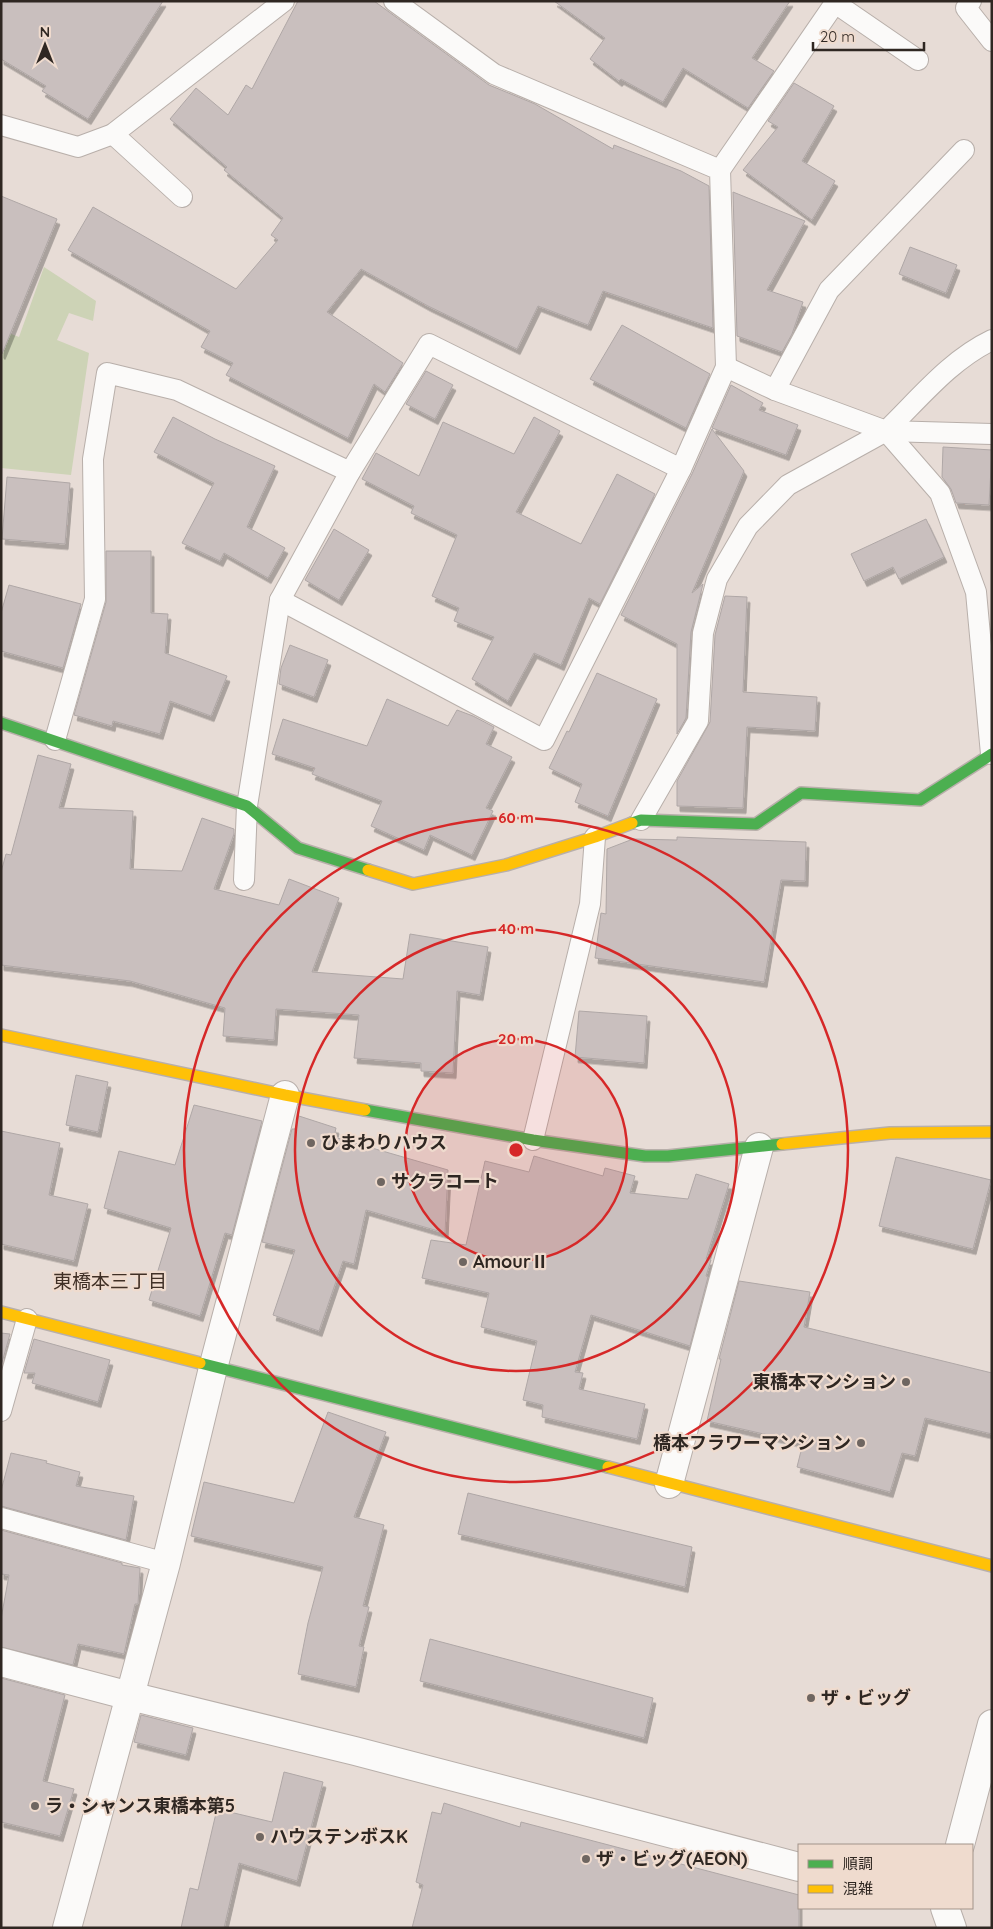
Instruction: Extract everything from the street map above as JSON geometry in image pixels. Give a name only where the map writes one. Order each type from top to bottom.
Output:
[{"type":"street","points":[[1,723],[247,806],[298,848],[413,884],[506,865],[595,837],[641,820],[756,824],[801,792],[920,800],[991,754]]},
{"type":"street","points":[[1,1035],[285,1095],[533,1140],[645,1156],[668,1156],[759,1148],[890,1133],[992,1132]]},
{"type":"street","points":[[67,1928],[166,1563],[213,1368],[285,1095]]},
{"type":"street","points":[[669,1484],[759,1148]]},
{"type":"street","points":[[1,1312],[213,1368],[992,1566]]},
{"type":"street","points":[[1,1662],[130,1696],[356,1751],[798,1867]]},
{"type":"street","points":[[960,1844],[992,1724]]},
{"type":"street","points":[[945,1909],[952,1928]]},
{"type":"lane","points":[[1,125],[78,147],[113,134],[284,1]]},
{"type":"lane","points":[[394,1],[494,74],[720,170]]},
{"type":"lane","points":[[971,1],[966,8],[992,41]]},
{"type":"lane","points":[[280,600],[544,740],[682,469],[726,367],[720,170],[835,3],[918,60]]},
{"type":"lane","points":[[113,134],[182,197]]},
{"type":"lane","points":[[775,390],[829,290],[964,150]]},
{"type":"lane","points":[[641,820],[698,721],[702,634],[717,579],[748,526],[788,486],[886,431],[949,368],[980,346],[992,340]]},
{"type":"lane","points":[[244,880],[247,806],[280,600],[350,472],[429,344],[682,469]]},
{"type":"lane","points":[[726,367],[775,390],[886,431],[992,434]]},
{"type":"lane","points":[[55,740],[95,599],[93,459],[107,373],[177,390],[350,472]]},
{"type":"lane","points":[[886,431],[940,493],[976,592],[991,754]]},
{"type":"lane","points":[[533,1140],[590,904],[595,837]]},
{"type":"lane","points":[[1,1411],[27,1319]]},
{"type":"lane","points":[[1,1518],[166,1563]]},
{"type":"green space","points":[[44,267],[96,301],[93,321],[69,313],[57,340],[89,353],[71,475],[1,468],[1,330],[19,337]]},
{"type":"building","points":[[1,1],[163,1],[88,119],[42,91],[46,86],[1,59]]},
{"type":"building","points":[[298,1],[374,1],[489,85],[535,104],[613,149],[614,145],[681,171],[709,186],[713,328],[603,291],[588,325],[538,306],[517,349],[428,306],[361,269],[327,312],[403,363],[385,392],[374,384],[348,438],[226,375],[233,363],[201,347],[210,331],[68,250],[93,207],[236,289],[278,240],[271,235],[283,218],[224,170],[227,167],[170,119],[196,88],[228,115],[246,85],[252,89]]},
{"type":"building","points":[[554,1],[790,1],[752,58],[774,71],[748,108],[683,68],[663,102],[621,79],[619,81],[590,59],[605,38]]},
{"type":"building","points":[[794,83],[834,106],[802,161],[835,181],[812,220],[743,170],[778,127],[768,121]]},
{"type":"building","points":[[733,192],[805,221],[767,290],[803,302],[792,334],[782,352],[737,336]]},
{"type":"building","points":[[1,196],[57,219],[2,354],[1,353]]},
{"type":"building","points":[[910,247],[957,265],[946,293],[899,274]]},
{"type":"building","points":[[622,325],[710,374],[686,428],[590,379]]},
{"type":"building","points":[[426,371],[453,385],[435,419],[406,404]]},
{"type":"building","points":[[731,385],[763,403],[759,410],[798,425],[786,455],[712,428]]},
{"type":"building","points":[[173,417],[215,439],[275,466],[247,527],[285,548],[268,578],[224,553],[220,561],[182,543],[214,483],[154,452]]},
{"type":"building","points":[[534,417],[560,431],[516,512],[581,544],[617,474],[655,494],[600,604],[589,598],[561,665],[534,653],[508,701],[472,679],[494,637],[454,621],[459,608],[432,596],[457,535],[411,513],[414,506],[362,479],[376,453],[419,476],[443,422],[514,454]]},
{"type":"building","points":[[712,429],[744,471],[692,593],[703,584],[691,632],[686,718],[677,734],[677,644],[621,615],[692,474]]},
{"type":"building","points":[[943,447],[992,450],[989,505],[956,503],[951,489],[942,477]]},
{"type":"building","points":[[7,477],[70,483],[65,544],[2,539]]},
{"type":"building","points":[[926,519],[944,557],[899,579],[893,567],[864,581],[851,554]]},
{"type":"building","points":[[334,529],[369,550],[339,600],[305,580]]},
{"type":"building","points":[[106,551],[151,551],[151,613],[168,614],[165,653],[227,676],[211,716],[170,701],[160,734],[113,721],[112,726],[74,715],[106,602]]},
{"type":"building","points":[[9,585],[81,604],[63,668],[1,651],[1,613]]},
{"type":"building","points":[[725,596],[747,597],[743,692],[817,697],[815,731],[747,727],[743,808],[677,806],[677,781],[710,722],[715,635]]},
{"type":"building","points":[[290,645],[328,660],[314,697],[279,684],[281,668]]},
{"type":"building","points":[[597,673],[657,699],[608,816],[575,802],[582,784],[549,768],[567,731],[569,732]]},
{"type":"building","points":[[387,699],[448,726],[457,710],[473,716],[494,727],[486,744],[512,757],[486,808],[493,811],[472,855],[430,835],[424,850],[371,826],[382,801],[312,774],[315,768],[272,754],[283,719],[367,746]]},
{"type":"building","points":[[38,755],[71,764],[59,808],[133,811],[130,869],[182,871],[202,818],[234,829],[234,834],[214,889],[279,905],[289,879],[339,898],[312,972],[403,979],[410,934],[488,947],[480,995],[457,991],[453,1073],[421,1071],[421,1063],[354,1058],[359,1015],[276,1009],[274,1040],[223,1036],[225,1008],[130,981],[1,965],[1,872],[6,854],[11,855]]},
{"type":"building","points":[[677,837],[806,842],[805,881],[781,880],[764,982],[595,958],[601,913],[606,914],[607,849],[633,839],[677,840]]},
{"type":"building","points":[[579,1011],[647,1016],[644,1063],[575,1057]]},
{"type":"building","points":[[76,1075],[108,1082],[98,1132],[66,1125]]},
{"type":"building","points":[[194,1105],[262,1121],[232,1235],[225,1233],[200,1316],[149,1300],[171,1228],[104,1208],[119,1151],[175,1165]]},
{"type":"building","points":[[299,1116],[336,1128],[334,1137],[448,1170],[445,1233],[366,1210],[354,1264],[343,1261],[319,1331],[273,1315],[295,1250],[262,1242],[292,1129],[295,1129]]},
{"type":"building","points":[[1,1131],[60,1143],[49,1195],[88,1204],[74,1261],[1,1244]]},
{"type":"building","points":[[534,1156],[603,1176],[605,1168],[635,1176],[630,1193],[688,1199],[696,1174],[729,1184],[706,1259],[711,1260],[706,1276],[708,1277],[690,1346],[591,1315],[575,1372],[583,1373],[579,1389],[645,1404],[637,1439],[542,1417],[543,1405],[523,1400],[537,1341],[481,1327],[489,1293],[422,1278],[431,1240],[466,1245],[485,1161],[529,1172]]},
{"type":"building","points":[[896,1157],[991,1180],[973,1249],[879,1226]]},
{"type":"building","points":[[739,1281],[810,1292],[804,1327],[992,1373],[992,1434],[925,1418],[915,1456],[902,1453],[890,1492],[797,1467],[803,1443],[707,1421],[721,1359],[719,1359]]},
{"type":"building","points":[[1,1333],[10,1334],[1,1366]]},
{"type":"building","points":[[34,1339],[110,1360],[98,1402],[32,1383],[35,1373],[24,1373]]},
{"type":"building","points":[[328,1412],[386,1432],[354,1517],[384,1525],[363,1606],[369,1607],[359,1646],[364,1647],[356,1687],[298,1674],[308,1623],[323,1567],[191,1536],[204,1482],[294,1503]]},
{"type":"building","points":[[11,1453],[47,1461],[46,1463],[80,1472],[76,1486],[134,1496],[126,1540],[1,1506],[1,1491]]},
{"type":"building","points":[[468,1493],[692,1547],[685,1587],[458,1534]]},
{"type":"building","points":[[1,1530],[122,1563],[122,1565],[140,1568],[138,1604],[135,1604],[124,1654],[78,1644],[73,1665],[1,1647],[1,1619],[9,1575],[1,1574]]},
{"type":"building","points":[[430,1639],[653,1698],[644,1738],[420,1681]]},
{"type":"building","points":[[1,1678],[65,1695],[43,1781],[74,1789],[60,1836],[1,1822]]},
{"type":"building","points":[[141,1715],[193,1728],[186,1755],[134,1742]]},
{"type":"building","name":"ハウステンボスK","points":[[284,1772],[323,1782],[297,1881],[239,1863],[224,1928],[181,1928],[190,1888],[198,1890],[217,1809],[272,1822]]},
{"type":"building","name":"ザ・ビッグ(AEON)","points":[[444,1803],[520,1827],[521,1822],[798,1895],[799,1928],[412,1928],[423,1885],[416,1882],[432,1812],[441,1814]]},
{"type":"traffic: fast","points":[[1,723],[247,806],[298,848],[368,870]]},
{"type":"traffic: fast","points":[[632,823],[641,820],[756,824],[801,793],[920,800],[992,754]]},
{"type":"traffic: fast","points":[[365,1110],[533,1140],[645,1156],[668,1156],[782,1144]]},
{"type":"traffic: fast","points":[[200,1363],[608,1467]]},
{"type":"traffic: slow","points":[[368,870],[413,884],[506,865],[595,837],[632,823]]},
{"type":"traffic: slow","points":[[1,1035],[365,1110]]},
{"type":"traffic: slow","points":[[782,1144],[890,1133],[992,1132]]},
{"type":"traffic: slow","points":[[1,1312],[200,1363]]},
{"type":"traffic: slow","points":[[608,1467],[992,1566]]},
{"type":"place","name":"ひまわりハウス","points":[[311,1143]]},
{"type":"place","name":"サクラコート","points":[[381,1182]]},
{"type":"place","name":"AmourⅡ","points":[[463,1262]]},
{"type":"place","name":"東橋本マンション","points":[[906,1382]]},
{"type":"place","name":"橋本フラワーマンション","points":[[861,1443]]},
{"type":"place","name":"ザ・ビッグ","points":[[811,1698]]},
{"type":"place","name":"ラ・シャンス東橋本第5","points":[[35,1806]]},
{"type":"place","name":"ハウステンボスK","points":[[260,1837]]},
{"type":"place","name":"ザ・ビッグ(AEON)","points":[[586,1859]]},
{"type":"district","name":"東橋本三丁目","points":[[110,1281]]}]
